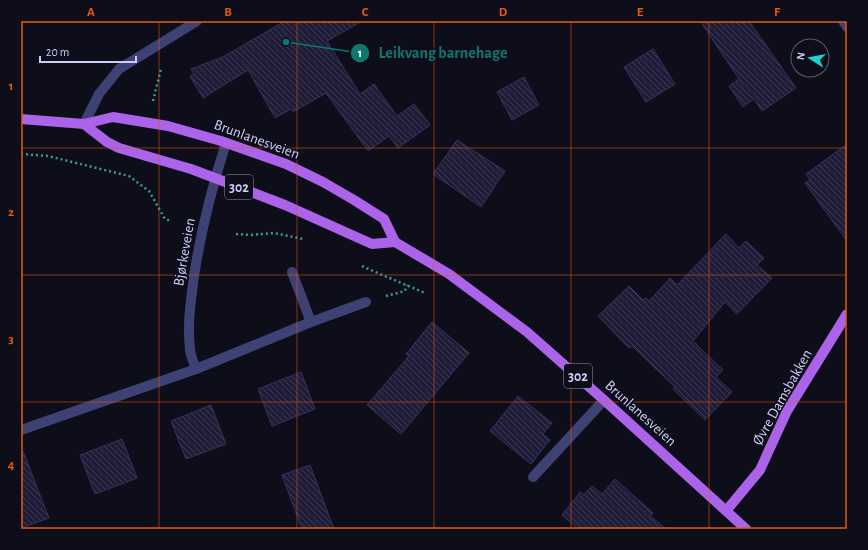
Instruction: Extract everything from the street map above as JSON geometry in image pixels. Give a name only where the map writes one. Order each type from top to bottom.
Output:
[{"type":"main road","name":"Brunlanesveien","points":[[21,119],[84,124],[114,117],[168,126],[226,143],[286,164],[324,182],[384,219],[395,242],[449,274],[527,332],[746,529]]},
{"type":"main road","name":"302","points":[[84,124],[107,142],[119,148],[191,169],[215,178],[285,205],[372,244],[395,242]]},
{"type":"main road","name":"Øvre Damsbakken","points":[[726,511],[760,470],[787,411],[847,314]]},
{"type":"street","points":[[84,124],[99,94],[119,69],[197,21]]},
{"type":"street","points":[[843,21],[847,27]]},
{"type":"street","name":"Bjørkeveien","points":[[196,369],[190,350],[190,303],[202,232],[215,178],[226,143]]},
{"type":"street","points":[[292,272],[311,322]]},
{"type":"street","points":[[21,430],[196,369],[311,322],[366,302]]},
{"type":"street","points":[[533,477],[604,400]]},
{"type":"path","points":[[153,102],[170,38]]},
{"type":"path","points":[[21,154],[48,156],[129,176],[149,190],[164,219],[171,221]]},
{"type":"path","points":[[236,234],[250,236],[274,233],[308,242]]},
{"type":"path","points":[[361,265],[373,272],[425,293]]},
{"type":"building","points":[[285,21],[362,21],[327,41],[360,94],[374,84],[397,116],[414,104],[430,125],[398,148],[389,136],[368,151],[326,93],[293,112],[291,109],[275,118],[248,70],[203,98],[190,76],[194,74],[191,69],[223,57]]},
{"type":"building","points":[[700,21],[749,21],[796,88],[762,111],[754,99],[743,107],[729,86],[739,79]]},
{"type":"building","points":[[653,49],[675,84],[646,102],[624,67]]},
{"type":"building","points":[[524,77],[539,105],[512,120],[497,92]]},
{"type":"building","points":[[457,140],[505,171],[481,207],[433,174]]},
{"type":"building","points":[[847,144],[847,241],[805,183],[810,180],[806,174]]},
{"type":"building","points":[[726,234],[739,248],[746,241],[764,258],[757,265],[772,278],[737,314],[725,302],[693,341],[723,370],[716,377],[732,392],[705,420],[673,389],[675,387],[632,346],[629,348],[598,316],[629,286],[643,300],[646,298],[649,301],[670,278],[677,285]]},
{"type":"building","points":[[432,322],[469,353],[401,434],[367,405],[409,356],[406,354]]},
{"type":"building","points":[[301,372],[315,409],[272,426],[258,389]]},
{"type":"building","points":[[518,396],[552,423],[543,434],[550,440],[531,464],[490,431]]},
{"type":"building","points":[[211,405],[226,444],[186,459],[171,421]]},
{"type":"building","points":[[122,439],[137,478],[95,494],[80,455]]},
{"type":"building","points":[[23,451],[49,518],[21,528],[21,452]]},
{"type":"building","points":[[310,465],[334,529],[302,529],[282,475]]},
{"type":"building","points":[[615,479],[653,513],[650,516],[666,529],[578,529],[562,515],[580,492],[584,495],[592,486],[602,494]]},
{"type":"place","name":"Leikvang barnehage","points":[[286,42]]}]
